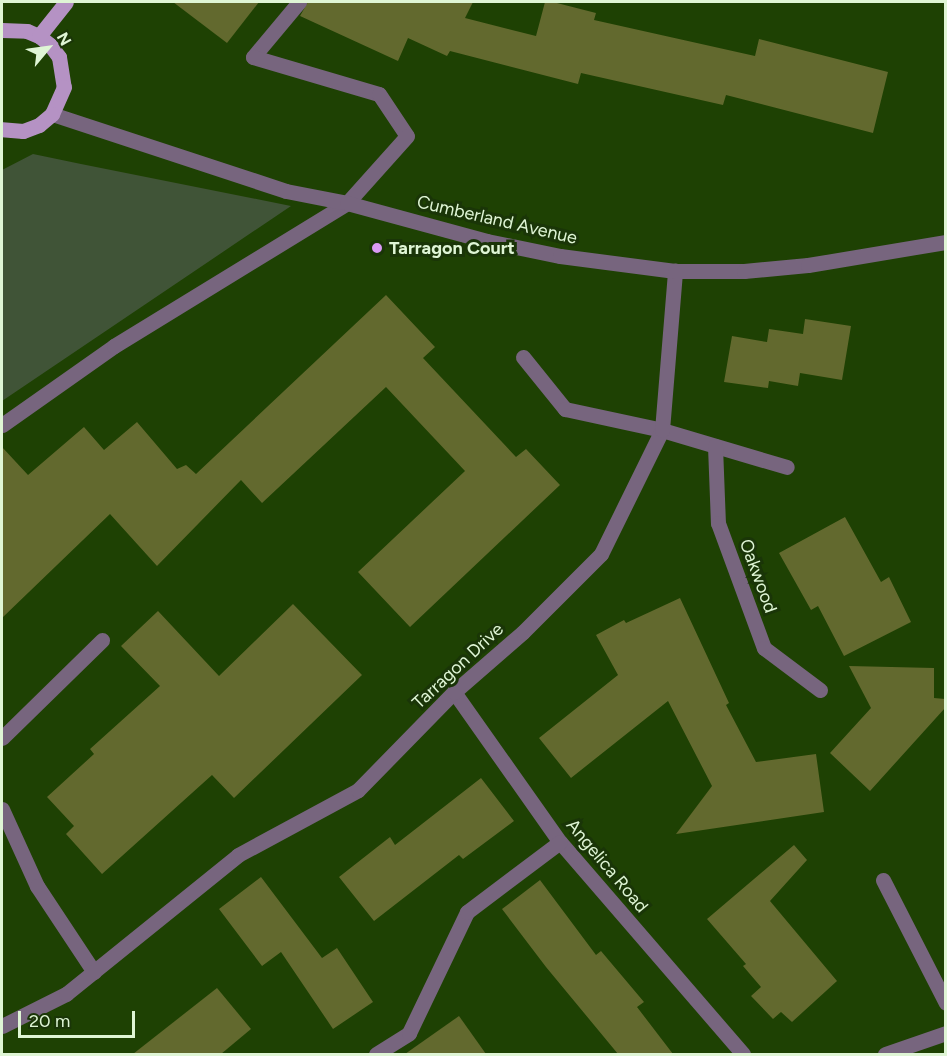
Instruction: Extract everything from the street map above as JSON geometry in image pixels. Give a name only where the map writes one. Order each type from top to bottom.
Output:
[{"type":"main road","points":[[39,36],[66,2]]},
{"type":"main road","points":[[2,30],[15,29],[39,36],[59,57],[64,87],[52,114],[39,125],[23,131],[2,129]]},
{"type":"street","points":[[2,424],[114,346],[347,203],[407,136],[379,94],[253,57],[300,2]]},
{"type":"street","name":"Cumberland Avenue","points":[[52,114],[215,170],[286,191],[347,203],[487,241],[560,256],[675,271],[744,271],[808,265],[945,242]]},
{"type":"street","name":"Tarragon Drive","points":[[2,1026],[66,994],[238,855],[358,790],[454,692],[523,632],[601,554],[662,430],[675,271]]},
{"type":"street","points":[[523,357],[565,409],[662,430],[788,467]]},
{"type":"street","name":"Oakwood","points":[[715,446],[718,523],[764,648],[820,690]]},
{"type":"street","points":[[2,738],[102,640]]},
{"type":"street","name":"Angelica Road","points":[[454,692],[560,842],[743,1054]]},
{"type":"street","points":[[2,809],[37,886],[94,972]]},
{"type":"street","points":[[376,1054],[409,1033],[467,912],[560,842]]},
{"type":"street","points":[[883,880],[945,1003]]},
{"type":"street","points":[[885,1054],[945,1033]]},
{"type":"green space","points":[[33,154],[291,206],[2,401],[2,170]]},
{"type":"building","points":[[173,2],[259,2],[227,43]]},
{"type":"building","points":[[308,2],[473,2],[465,18],[536,36],[545,2],[553,2],[596,13],[594,20],[755,56],[759,39],[888,72],[873,133],[726,95],[723,105],[581,73],[578,84],[450,51],[447,56],[408,38],[398,61],[300,16]]},
{"type":"building","points":[[386,295],[435,347],[423,358],[516,457],[526,449],[560,485],[410,627],[358,572],[465,471],[386,387],[262,503],[241,480],[157,566],[110,514],[2,618],[2,447],[28,475],[84,427],[104,450],[137,422],[177,469],[186,465],[196,474]]},
{"type":"building","points":[[805,319],[851,326],[842,380],[800,373],[798,386],[769,381],[768,388],[724,382],[732,336],[767,342],[769,329],[803,334]]},
{"type":"building","points":[[845,517],[881,582],[889,577],[911,622],[844,656],[818,606],[811,610],[779,553]]},
{"type":"building","points":[[680,598],[729,703],[726,705],[756,762],[816,754],[824,812],[676,834],[712,786],[668,701],[571,778],[539,738],[618,675],[596,635],[624,620],[626,623]]},
{"type":"building","points":[[293,604],[362,675],[234,798],[212,775],[102,874],[66,834],[74,826],[47,797],[94,754],[90,749],[160,686],[121,646],[158,611],[219,676]]},
{"type":"building","points":[[849,666],[934,668],[934,698],[945,699],[945,708],[870,791],[830,753],[871,708]]},
{"type":"building","points":[[481,778],[514,821],[463,859],[459,855],[374,921],[339,877],[390,837],[395,845]]},
{"type":"building","points":[[794,845],[807,860],[770,901],[837,981],[792,1022],[781,1012],[773,1019],[751,996],[761,987],[743,966],[746,964],[707,919]]},
{"type":"building","points":[[261,877],[322,958],[337,948],[373,1002],[333,1029],[281,952],[262,966],[219,909]]},
{"type":"building","points":[[540,880],[596,955],[601,951],[644,1002],[637,1007],[673,1054],[618,1054],[546,967],[502,909]]},
{"type":"building","points":[[217,988],[251,1029],[221,1054],[133,1054]]},
{"type":"building","points":[[459,1016],[486,1054],[405,1054]]},
{"type":"place","name":"Tarragon Court","points":[[377,248]]}]
